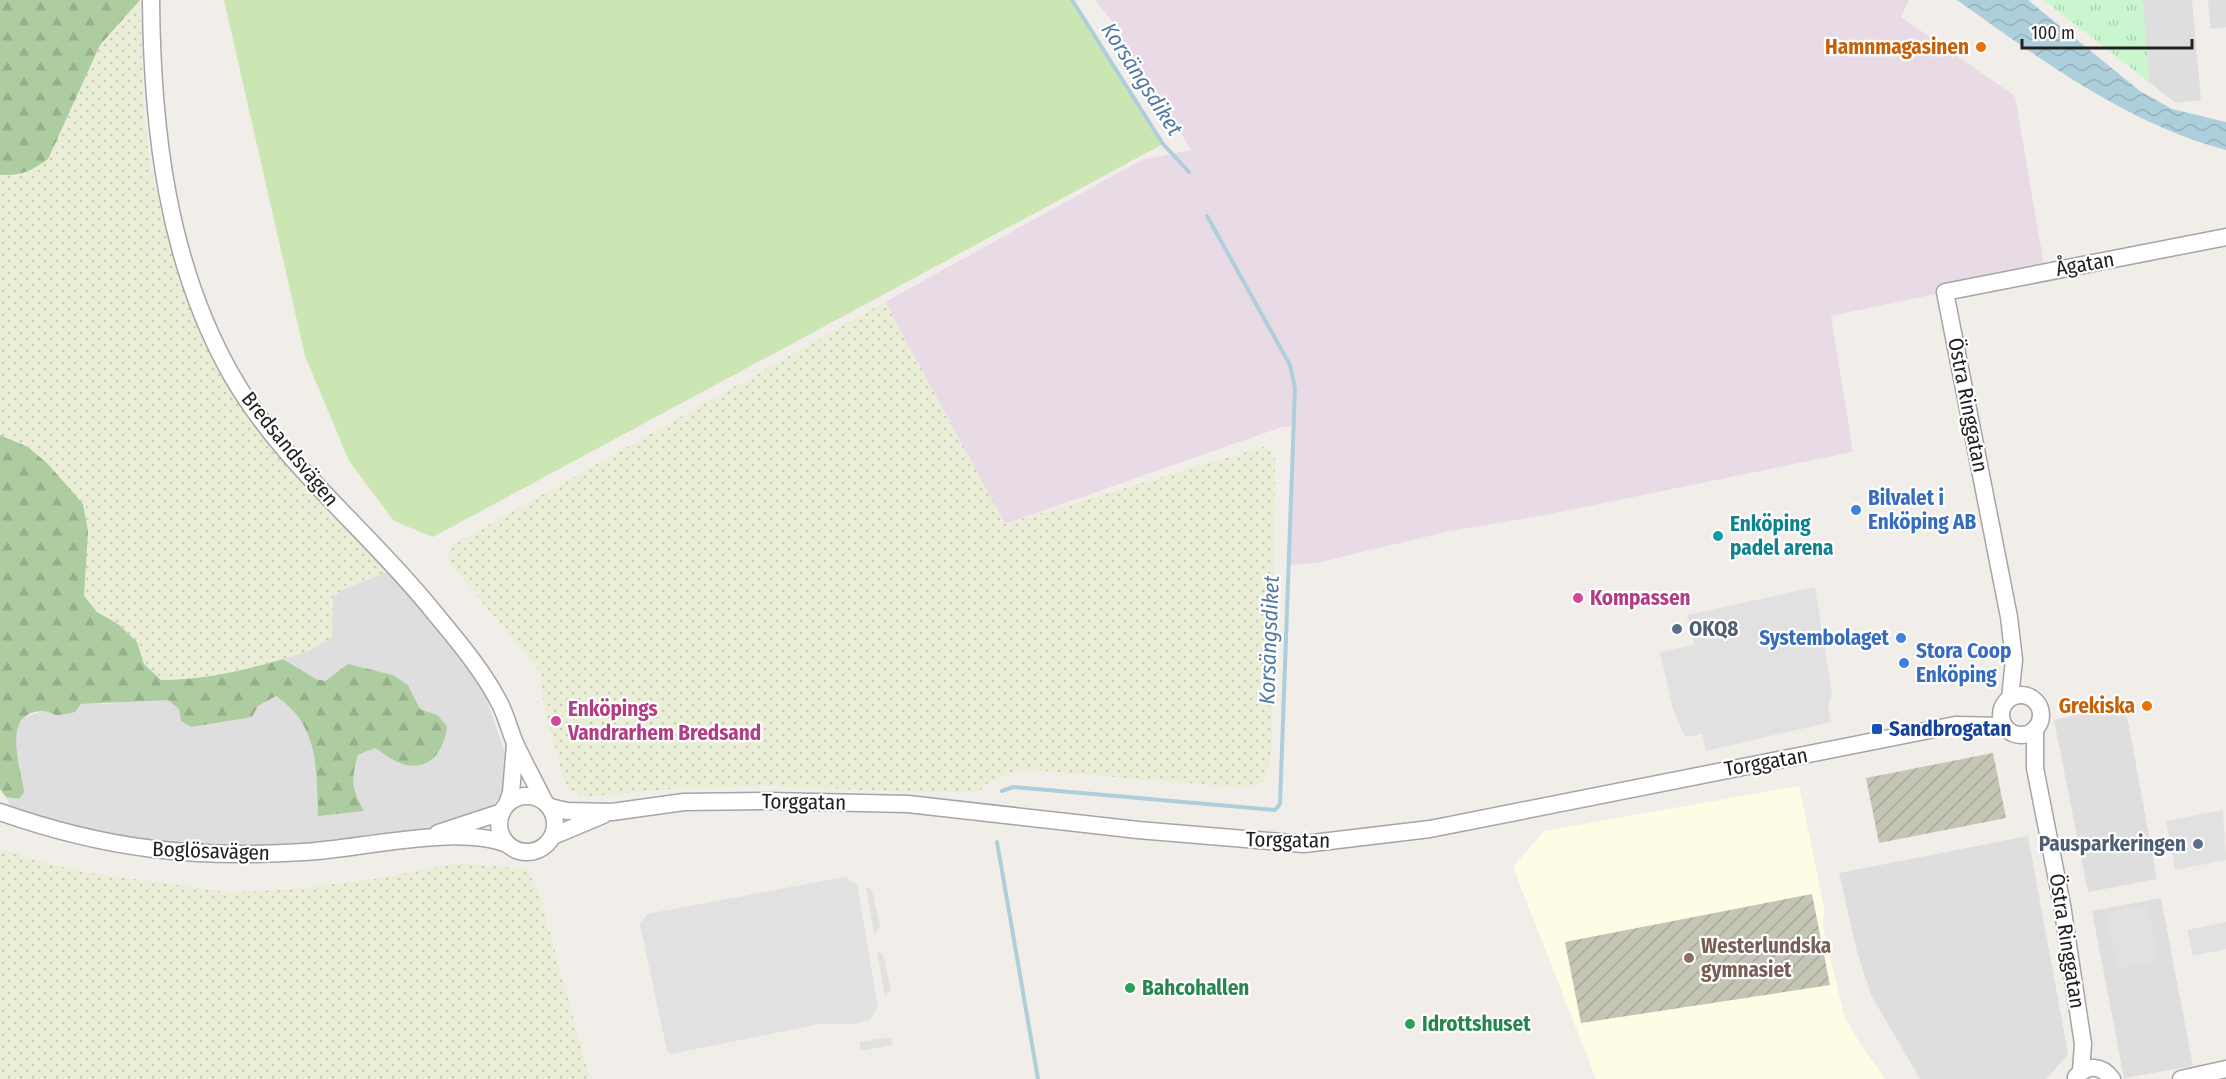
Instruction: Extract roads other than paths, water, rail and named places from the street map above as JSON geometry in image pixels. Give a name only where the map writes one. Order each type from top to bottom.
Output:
[{"type":"street","name":"Bredsandsvägen","points":[[151,0],[155,114],[162,168],[188,272],[209,328],[232,375],[285,449],[432,609],[456,640],[498,700],[515,743],[547,804]]},
{"type":"street","name":"Ågatan","points":[[1945,292],[2226,237]]},
{"type":"street","name":"Östra Ringgatan","points":[[1945,292],[2009,616],[2014,660],[2007,700]]},
{"type":"street","name":"Östra Ringgatan","points":[[2014,660],[2030,697]]},
{"type":"street","points":[[2022,694],[2030,697],[2041,711],[2040,720],[2035,729],[2025,734],[2008,730],[2001,715],[2007,700],[2022,694]]},
{"type":"street","name":"Torggatan","points":[[504,808],[528,795],[567,811],[612,812],[694,802],[908,804],[1150,832],[1304,844],[1430,830],[1955,725],[2007,700]]},
{"type":"street","name":"Torggatan","points":[[1955,725],[2008,730]]},
{"type":"street","name":"Östra Ringgatan","points":[[2035,729],[2035,768],[2062,905],[2084,1044],[2078,1075]]},
{"type":"street","name":"Östra Ringgatan","points":[[2008,730],[2035,768]]},
{"type":"street","points":[[507,844],[499,828],[504,808],[512,793],[515,743]]},
{"type":"street","points":[[547,804],[555,820],[553,836]]},
{"type":"street","name":"Boglösavägen","points":[[426,838],[504,808]]},
{"type":"street","name":"Boglösavägen","points":[[0,812],[48,829],[95,840],[192,854],[307,852],[426,838],[493,838],[507,844]]},
{"type":"street","name":"Torggatan","points":[[507,844],[517,850],[535,851],[548,843],[553,836],[612,812]]},
{"type":"street","name":"Östra Ringgatan","points":[[2084,1044],[2107,1074]]},
{"type":"street","points":[[2078,1075],[2088,1068],[2107,1074]]},
{"type":"street","points":[[2181,1079],[2226,1069]]},
{"type":"water","points":[[1957,0],[2028,0],[2140,91],[2172,109],[2226,122],[2226,150],[2189,139],[2119,107],[2052,67]]},
{"type":"waterway","name":"Korsängsdiket","points":[[1072,0],[1163,144],[1189,172]]},
{"type":"waterway","name":"Korsängsdiket","points":[[1002,791],[1013,787],[1275,810],[1280,804],[1295,388],[1290,365],[1207,216]]},
{"type":"waterway","name":"Korsängsdiket","points":[[997,842],[1038,1079]]},
{"type":"place","name":"Hamnmagasinen","points":[[1981,47]]},
{"type":"place","name":"Bilvalet i Enköping AB","points":[[1856,510]]},
{"type":"place","name":"Enköping padel arena","points":[[1718,536]]},
{"type":"place","name":"Kompassen","points":[[1578,598]]},
{"type":"place","name":"OKQ8","points":[[1677,629]]},
{"type":"place","name":"Systembolaget","points":[[1901,638]]},
{"type":"place","name":"Stora Coop Enköping","points":[[1904,663]]},
{"type":"place","name":"Grekiska","points":[[2147,706]]},
{"type":"place","name":"Enköpings Vandrarhem Bredsand","points":[[556,721]]},
{"type":"place","name":"Sandbrogatan","points":[[1877,729]]},
{"type":"place","name":"Pausparkeringen","points":[[2198,844]]},
{"type":"place","name":"Westerlundska gymnasiet","points":[[1689,958]]},
{"type":"place","name":"Bahcohallen","points":[[1130,988]]},
{"type":"place","name":"Idrottshuset","points":[[1410,1024]]}]
